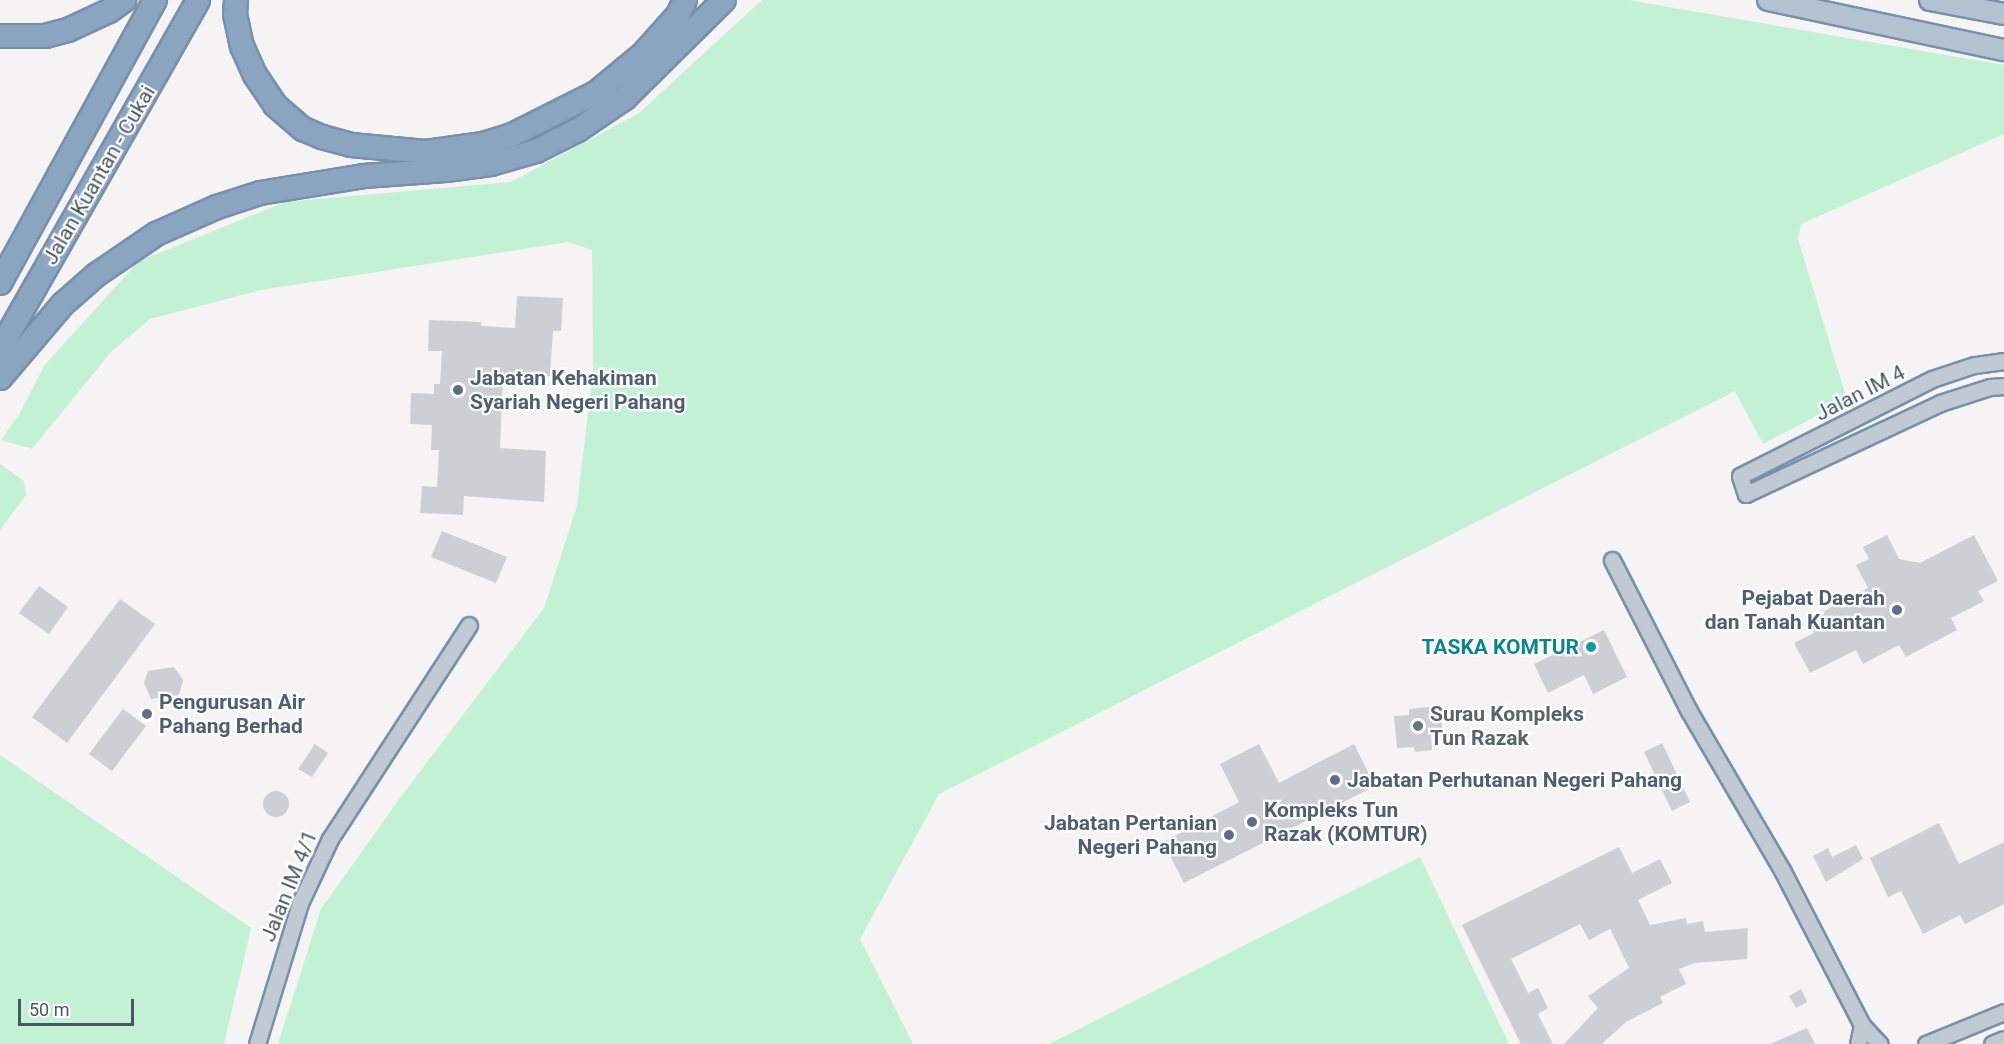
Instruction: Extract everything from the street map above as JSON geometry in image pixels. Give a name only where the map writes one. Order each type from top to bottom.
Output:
[{"type":"highway","points":[[0,36],[45,36],[68,30],[124,0]]},
{"type":"highway","name":"Jalan Kuantan - Cukai","points":[[0,283],[155,0]]},
{"type":"highway","name":"Jalan Kuantan - Cukai","points":[[0,349],[198,0]]},
{"type":"highway","points":[[236,0],[235,14],[242,46],[255,75],[275,105],[303,129],[322,137],[351,144],[426,152],[483,144],[512,135],[596,93],[642,55],[678,15],[685,0]]},
{"type":"highway","points":[[0,378],[63,304],[96,275],[156,234],[216,207],[260,193],[364,176],[457,169],[490,164],[536,151],[578,130],[625,98],[724,0]]},
{"type":"main road","points":[[1768,0],[2004,50]]},
{"type":"main road","points":[[1930,0],[2004,14]]},
{"type":"street","name":"Jalan IM 4","points":[[2004,361],[1974,365],[1932,380],[1740,476],[1746,494],[1940,403],[1990,387],[2004,386]]},
{"type":"street","points":[[1612,560],[1689,711],[1782,870],[1862,1024],[1880,1044]]},
{"type":"street","name":"Jalan IM 4/1","points":[[257,1044],[300,903],[330,839],[469,624]]},
{"type":"street","points":[[1926,1044],[2004,1012]]},
{"type":"street","points":[[1858,1044],[1862,1024]]},
{"type":"street","points":[[1992,1044],[2004,1039]]},
{"type":"green space","points":[[762,0],[1628,0],[2004,65],[2004,134],[1801,224],[1798,239],[1847,400],[1763,444],[1735,391],[939,794],[860,939],[913,1044],[278,1044],[321,909],[397,802],[544,608],[577,506],[593,371],[592,250],[568,242],[261,290],[150,319],[111,352],[32,449],[1,440],[20,413],[44,366],[139,261],[285,202],[511,182],[639,113]]},
{"type":"green space","points":[[0,464],[24,481],[26,495],[0,530]]},
{"type":"green space","points":[[0,755],[251,928],[224,1044],[0,1044]]},
{"type":"green space","points":[[1420,857],[1509,1044],[1049,1044]]},
{"type":"building","points":[[517,296],[563,298],[561,331],[553,331],[550,376],[503,375],[500,448],[546,451],[544,502],[464,496],[463,515],[420,513],[422,486],[437,487],[439,450],[431,450],[432,425],[410,424],[411,393],[434,394],[434,384],[440,384],[442,351],[428,351],[429,320],[481,322],[481,326],[515,328]]},
{"type":"building","points":[[442,531],[507,557],[496,583],[431,557]]},
{"type":"building","name":"Pejabat Daerah dan Tanah Kuantan","points":[[1887,535],[1899,559],[1920,563],[1974,535],[1998,581],[1978,591],[1984,601],[1951,618],[1957,630],[1906,657],[1899,645],[1863,664],[1856,650],[1810,673],[1794,643],[1814,633],[1807,620],[1868,588],[1856,565],[1869,559],[1863,547]]},
{"type":"building","points":[[39,586],[68,607],[49,634],[19,613]]},
{"type":"building","points":[[120,599],[155,624],[67,743],[32,717]]},
{"type":"building","name":"TASKA KOMTUR","points":[[1604,630],[1627,677],[1593,694],[1584,675],[1548,693],[1534,664]]},
{"type":"building","points":[[174,667],[183,680],[178,695],[151,699],[144,683],[148,671]]},
{"type":"building","name":"Surau Kompleks Tun Razak","points":[[1429,707],[1430,719],[1441,717],[1443,734],[1431,735],[1432,750],[1415,752],[1414,747],[1397,748],[1394,716],[1409,715],[1409,709]]},
{"type":"building","points":[[123,709],[146,726],[112,771],[89,754]]},
{"type":"building","points":[[1662,743],[1690,802],[1672,811],[1644,752]]},
{"type":"building","points":[[315,744],[328,753],[312,777],[298,769]]},
{"type":"building","name":"Kompleks Tun Razak (KOMTUR)","points":[[1259,744],[1279,783],[1354,744],[1375,786],[1184,883],[1163,842],[1239,802],[1220,764]]},
{"type":"building","points":[[276,791],[285,795],[289,804],[285,813],[276,817],[267,813],[263,804],[267,795]]},
{"type":"building","points":[[1939,823],[1959,864],[2004,842],[2004,904],[1965,924],[1960,915],[1923,934],[1901,891],[1888,897],[1870,858]]},
{"type":"building","points":[[1856,845],[1863,859],[1826,882],[1813,856],[1828,848],[1832,857]]},
{"type":"building","points":[[1619,847],[1632,873],[1660,859],[1672,883],[1638,900],[1650,925],[1686,918],[1687,924],[1703,921],[1705,932],[1748,928],[1747,959],[1694,963],[1679,969],[1686,984],[1660,997],[1663,1003],[1626,1022],[1602,1044],[1564,1044],[1598,1008],[1588,996],[1629,968],[1610,929],[1589,940],[1580,924],[1511,959],[1528,993],[1538,988],[1548,1008],[1538,1014],[1553,1044],[1521,1044],[1462,925]]},
{"type":"building","points":[[1801,989],[1807,1002],[1796,1008],[1789,996]]},
{"type":"building","points":[[1807,1028],[1815,1044],[1770,1044]]},
{"type":"place","name":"Jabatan Kehakiman Syariah Negeri Pahang","points":[[458,390]]},
{"type":"place","name":"Pejabat Daerah dan Tanah Kuantan","points":[[1897,610]]},
{"type":"place","name":"TASKA KOMTUR","points":[[1591,647]]},
{"type":"place","name":"Pengurusan Air Pahang Berhad","points":[[147,714]]},
{"type":"place","name":"Surau Kompleks Tun Razak","points":[[1418,726]]},
{"type":"place","name":"Jabatan Perhutanan Negeri Pahang","points":[[1335,780]]},
{"type":"place","name":"Kompleks Tun Razak (KOMTUR)","points":[[1252,822]]},
{"type":"place","name":"Jabatan Pertanian Negeri Pahang","points":[[1229,835]]}]
